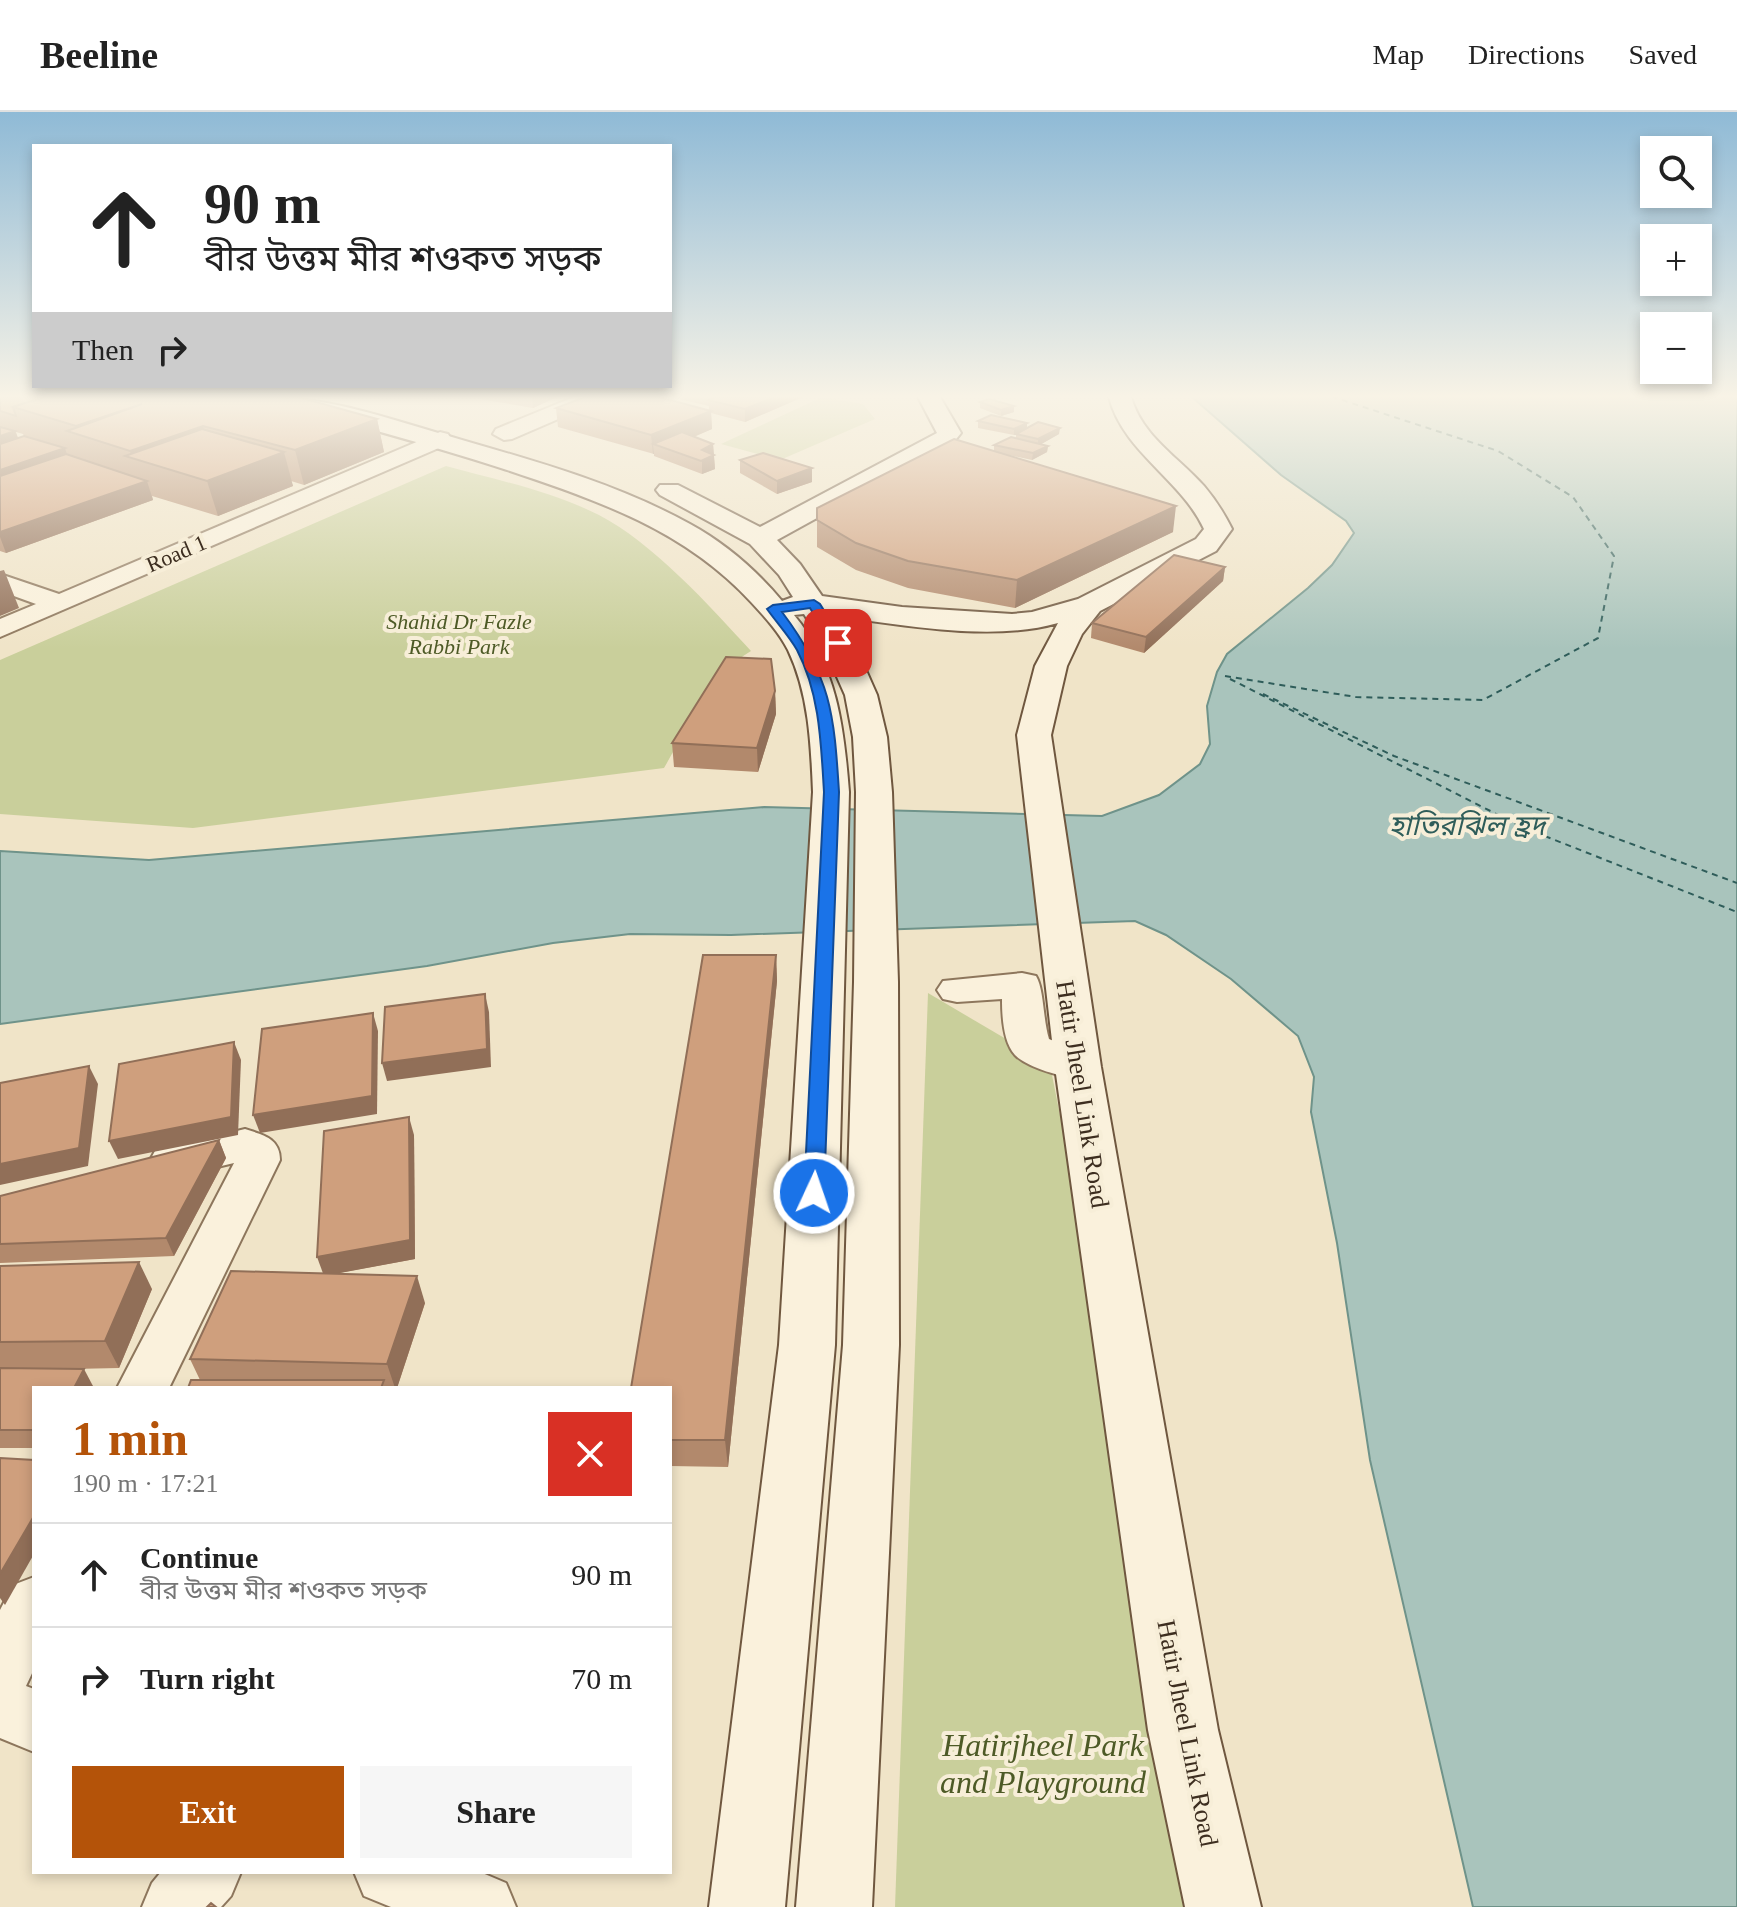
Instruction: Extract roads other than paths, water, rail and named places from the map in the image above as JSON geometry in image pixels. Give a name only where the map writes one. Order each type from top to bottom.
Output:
[{"type":"main road","points":[[567,481],[670,521],[708,544],[750,581],[773,609],[803,649],[822,696],[850,982],[871,1345],[834,1907]]},
{"type":"main road","points":[[649,481],[706,507],[760,538],[790,570],[838,643],[861,695],[870,737],[874,792],[807,1345],[747,1907]]},
{"type":"main road","points":[[760,538],[866,481]]},
{"type":"main road","name":"Hatir Jheel Link Road","points":[[1184,481],[1197,494],[1218,529],[1214,538],[1089,605],[1064,633],[1042,692],[1034,735],[1078,1067],[1183,1730],[1223,1907]]},
{"type":"main road","points":[[773,609],[814,604],[902,616],[1012,623],[1034,621],[1089,605]]},
{"type":"street","name":"Road 1","points":[[0,629],[343,481]]},
{"type":"street","points":[[0,582],[60,603]]},
{"type":"street","points":[[957,990],[1022,985],[1022,1016],[1031,1047],[1078,1067]]},
{"type":"street","points":[[138,1170],[245,1145],[258,1151],[258,1160],[144,1386]]},
{"type":"street","points":[[0,1673],[32,1609]]},
{"type":"street","points":[[0,1706],[32,1720]]},
{"type":"street","points":[[176,1907],[205,1874]]},
{"type":"street","points":[[393,1874],[482,1907]]},
{"type":"water","name":"হাতিরঝিল হ্রদ","points":[[1289,481],[1737,481],[1737,1907],[1473,1907],[1370,1460],[1337,1243],[1311,1112],[1314,1077],[1298,1036],[1231,979],[1166,935],[1135,921],[731,935],[630,934],[553,943],[427,966],[0,1024],[0,851],[149,860],[764,807],[1102,816],[1159,795],[1200,764],[1210,744],[1207,706],[1217,672],[1227,654],[1332,565],[1354,533],[1346,521]]},
{"type":"park label","name":"Shahid Dr Fazle Rabbi Park","points":[[459,634]]},
{"type":"park label","name":"Hatirjheel Park and Playground","points":[[1043,1764]]}]
